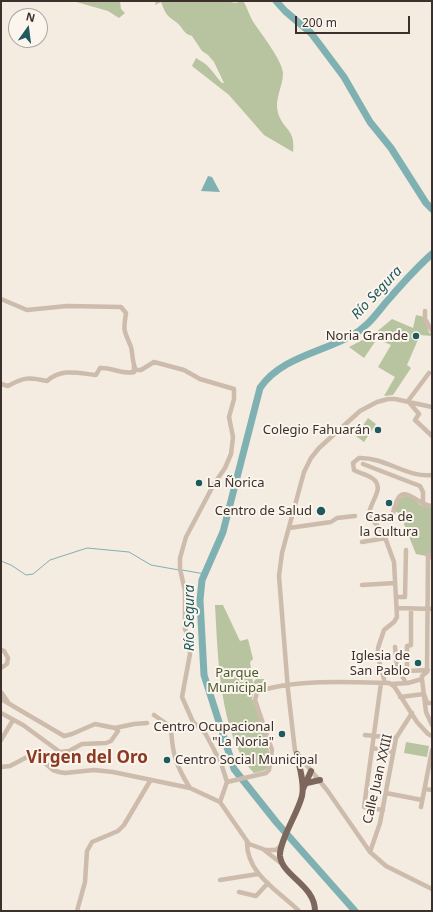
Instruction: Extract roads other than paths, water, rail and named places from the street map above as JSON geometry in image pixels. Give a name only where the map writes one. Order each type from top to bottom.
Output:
[{"type":"main road","points":[[297,754],[304,782],[303,789],[297,811],[282,845],[280,858],[283,865],[308,891],[315,904],[315,911]]},
{"type":"main road","points":[[304,782],[311,771]]},
{"type":"main road","points":[[304,782],[320,780]]},
{"type":"street","points":[[1,299],[27,310],[67,306],[121,307],[126,313],[124,331],[131,347],[134,366],[134,372],[129,373],[106,367],[100,368],[96,375],[67,371],[55,374],[47,381],[30,377],[19,380],[8,386],[1,384]]},
{"type":"street","points":[[425,311],[425,319],[432,331]]},
{"type":"street","points":[[134,366],[136,370],[141,370],[154,362],[161,363],[184,370],[210,383],[227,386],[234,389],[235,393],[229,417],[233,437],[231,454],[225,468],[214,484],[186,537],[180,558],[180,570],[186,601],[185,629],[189,642],[189,665],[182,697],[187,713],[211,744],[229,781],[220,802]]},
{"type":"street","points":[[408,401],[430,373]]},
{"type":"street","points":[[432,407],[408,401],[388,399],[368,406],[352,418],[319,448],[311,458],[304,472],[288,528],[282,553],[279,576],[288,686],[294,744],[297,754],[320,780],[370,852],[386,866],[432,889]]},
{"type":"street","points":[[408,401],[419,414],[415,418],[416,421],[432,436]]},
{"type":"street","points":[[383,810],[364,807],[383,683],[378,657],[378,648],[384,630],[394,622],[397,617],[394,562],[386,538],[369,516],[368,512],[378,491],[377,485],[371,477],[354,470],[353,465],[356,459],[372,458],[419,474],[432,475]]},
{"type":"street","points":[[363,464],[400,480],[420,486],[423,492],[423,504]]},
{"type":"street","points":[[393,513],[397,500],[400,496],[405,494],[412,496],[423,504],[432,507]]},
{"type":"street","points":[[288,528],[331,522],[337,518],[355,516]]},
{"type":"street","points":[[362,542],[386,538]]},
{"type":"street","points":[[396,597],[405,597],[406,550]]},
{"type":"street","points":[[429,672],[430,556]]},
{"type":"street","points":[[362,585],[395,583]]},
{"type":"street","points":[[397,608],[430,609]]},
{"type":"street","points":[[411,609],[411,645],[407,646],[408,671],[429,672]]},
{"type":"street","points":[[395,647],[397,667],[406,683]]},
{"type":"street","points":[[1,650],[4,651],[8,658],[7,664],[1,668]]},
{"type":"street","points":[[429,672],[422,676],[422,679],[428,719],[432,725]]},
{"type":"street","points":[[229,781],[266,773],[270,766],[272,750],[255,700],[255,695],[257,692],[270,687],[324,683],[391,684],[406,683],[422,679]]},
{"type":"street","points":[[391,684],[422,729],[432,736]]},
{"type":"street","points":[[1,692],[10,704]]},
{"type":"street","points":[[400,697],[424,694]]},
{"type":"street","points":[[424,694],[427,703],[432,703]]},
{"type":"street","points":[[1,699],[64,736],[95,724],[115,728],[147,723]]},
{"type":"street","points":[[1,713],[60,752],[69,751],[82,744],[106,743],[116,735],[118,731],[115,728]]},
{"type":"street","name":"Calle Juan XXIII","points":[[370,852],[383,810],[396,738],[412,714]]},
{"type":"street","points":[[154,715],[171,727],[172,749],[181,773],[190,788]]},
{"type":"street","points":[[1,740],[13,720]]},
{"type":"street","points":[[1,728],[7,731]]},
{"type":"street","points":[[365,735],[396,738]]},
{"type":"street","points":[[372,748],[394,752]]},
{"type":"street","points":[[421,807],[432,750]]},
{"type":"street","points":[[1,767],[10,766],[31,755],[37,756],[52,770],[59,772],[65,773],[94,770],[128,775],[190,788],[220,802],[247,841],[249,854],[258,874],[299,911]]},
{"type":"street","points":[[77,911],[85,882],[88,851],[92,842],[118,831],[124,825],[150,780]]},
{"type":"street","points":[[425,789],[432,790]]},
{"type":"street","points":[[386,793],[422,800]]},
{"type":"street","points":[[247,841],[263,849],[283,865]]},
{"type":"street","points":[[263,849],[276,850],[282,845]]},
{"type":"street","points":[[220,880],[258,874]]},
{"type":"street","points":[[239,892],[256,896],[268,883]]},
{"type":"water","points":[[208,176],[212,177],[220,192],[201,191]]},
{"type":"waterway","name":"Río Segura","points":[[276,1],[285,11],[311,33],[344,77],[370,122],[391,148],[426,203],[432,209]]},
{"type":"waterway","name":"Río Segura","points":[[355,911],[277,823],[234,769],[204,675],[200,600],[202,580],[223,532],[260,388],[268,378],[279,369],[302,357],[340,342],[362,329],[409,276],[432,254]]},
{"type":"waterway","points":[[1,561],[11,565],[26,575],[33,574],[50,560],[87,548],[129,552],[151,565],[179,570]]},
{"type":"waterway","points":[[182,570],[205,574]]},
{"type":"place","name":"Noria Grande","points":[[416,336]]},
{"type":"place","name":"Colegio Fahuarán","points":[[378,430]]},
{"type":"place","name":"La Ñorica","points":[[199,483]]},
{"type":"place","name":"Casa de la Cultura","points":[[389,503]]},
{"type":"place","name":"Centro de Salud","points":[[321,511]]},
{"type":"place","name":"Iglesia de San Pablo","points":[[418,663]]},
{"type":"place","name":"Centro Ocupacional \"La Noria\"","points":[[282,734]]},
{"type":"place","name":"Centro Social Municipal","points":[[167,760]]},
{"type":"district","name":"Virgen del Oro","points":[[87,758]]},
{"type":"park label","name":"Parque Municipal","points":[[237,680]]}]
